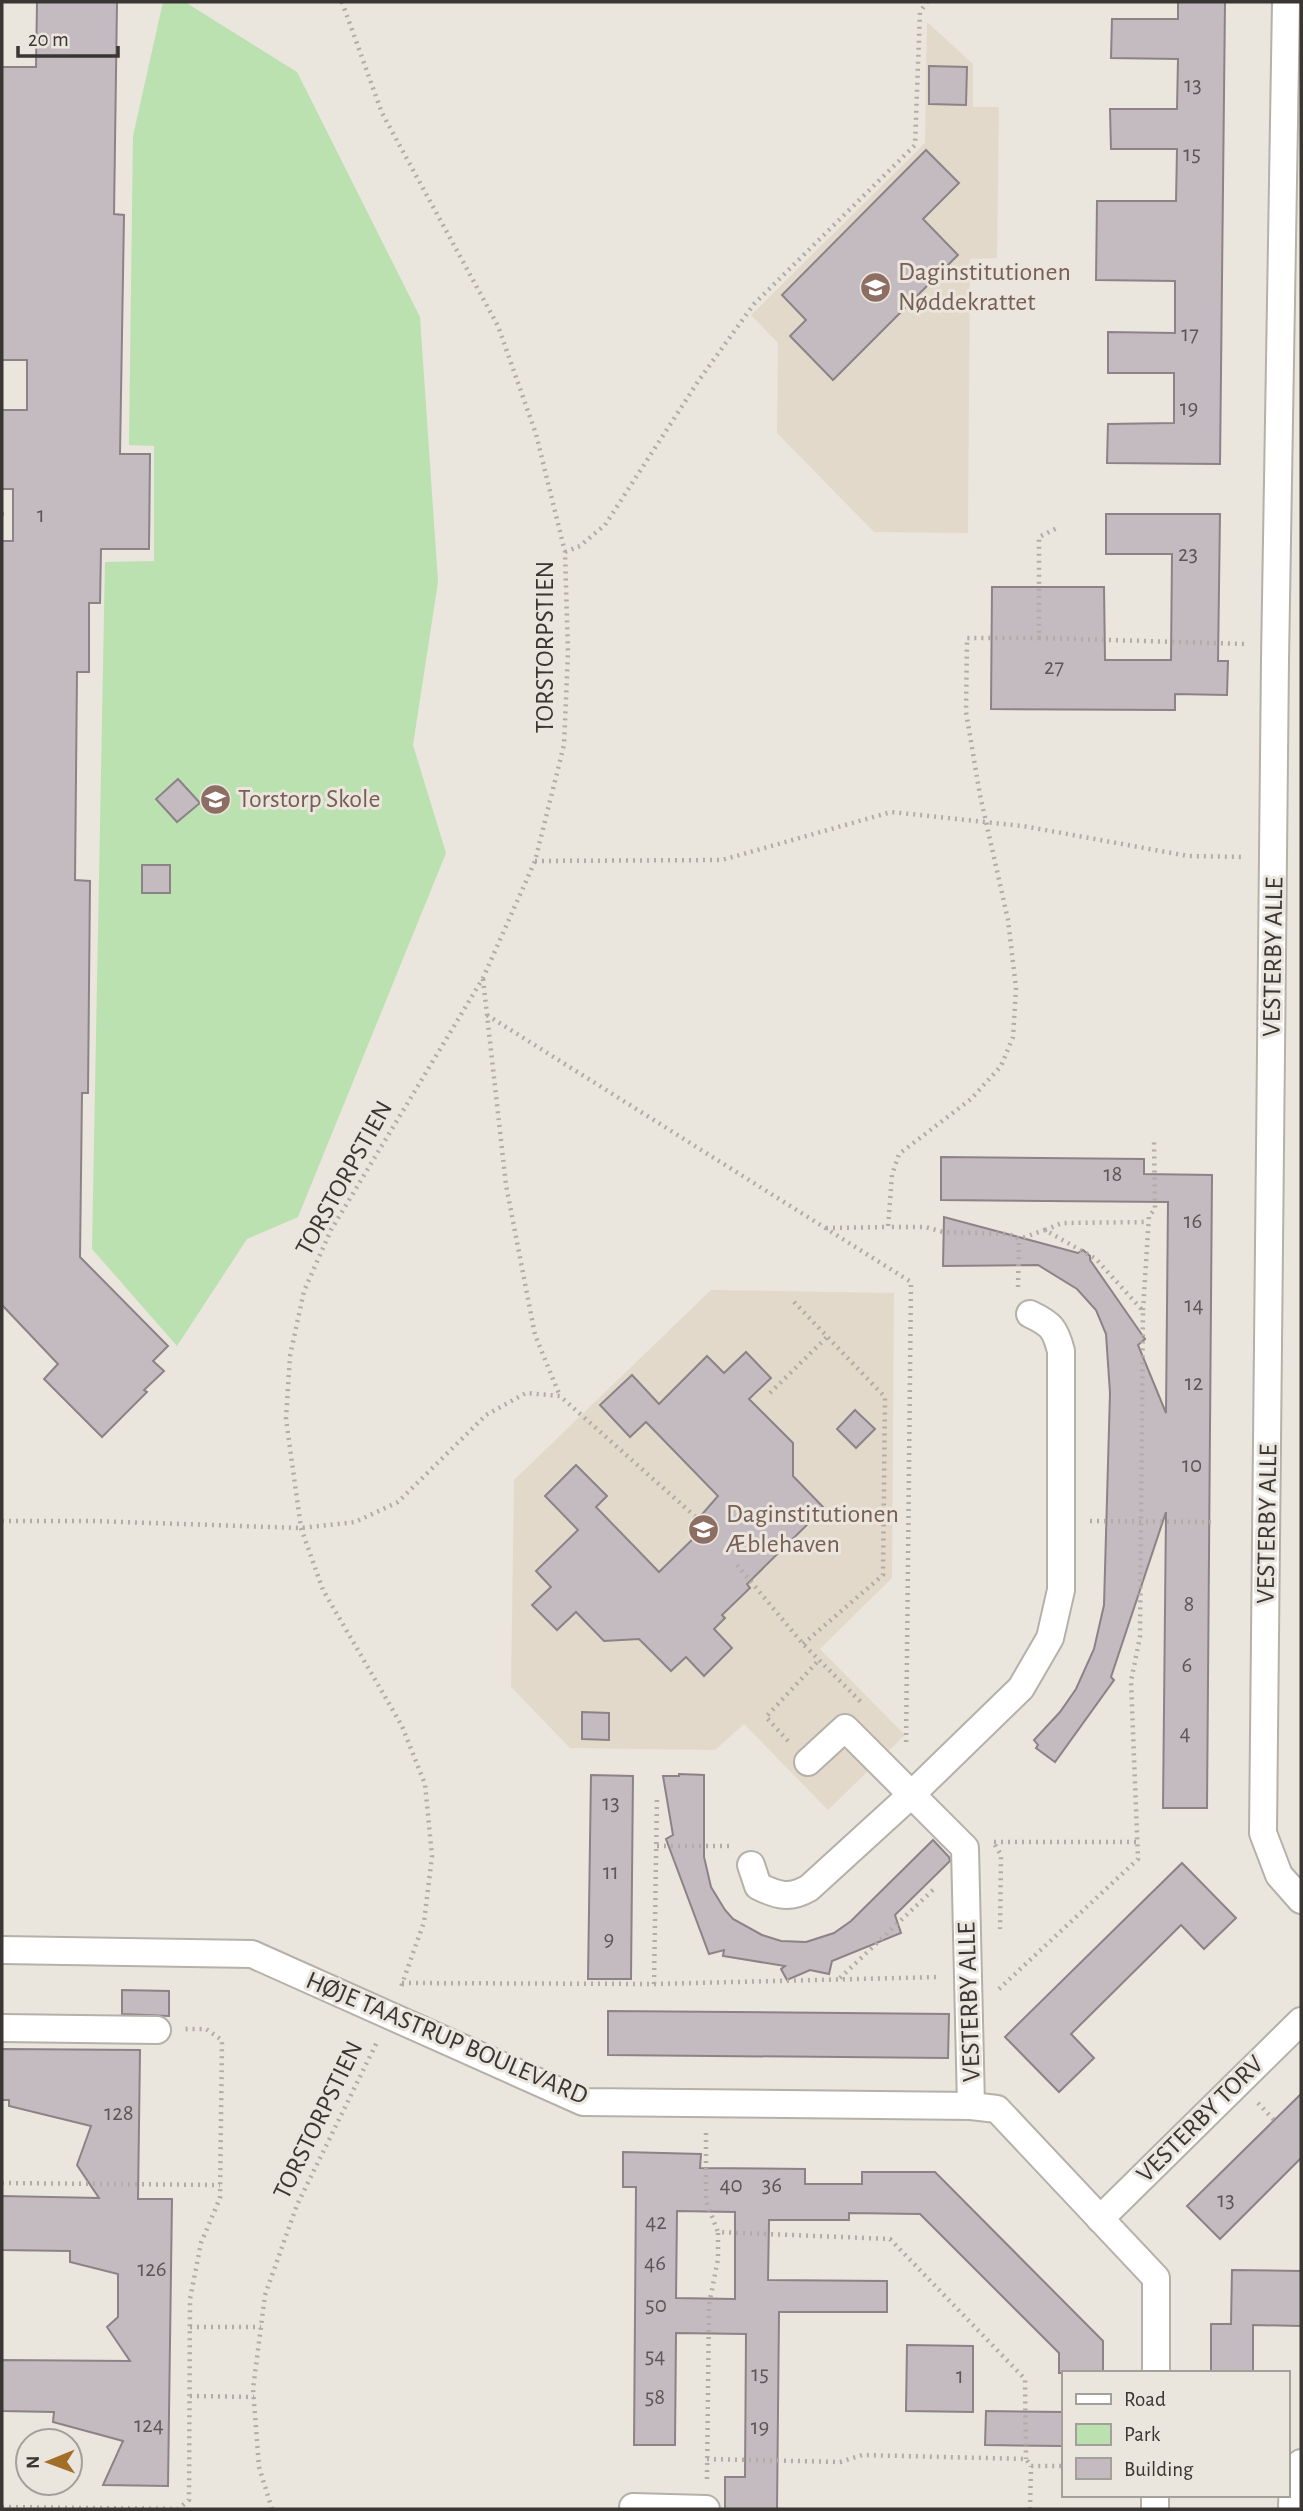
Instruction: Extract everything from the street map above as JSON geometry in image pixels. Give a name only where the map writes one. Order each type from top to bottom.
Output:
[{"type":"street","name":"VESTERBY ALLE","points":[[1286,2],[1275,644],[1275,858],[1263,1833],[1279,1875],[1301,1900]]},
{"type":"street","points":[[751,1865],[758,1886],[776,1895],[795,1896],[809,1888],[912,1794],[1021,1688],[1050,1638],[1061,1590],[1061,1351],[1056,1333],[1048,1323],[1030,1314]]},
{"type":"street","name":"VESTERBY ALLE","points":[[808,1762],[845,1728],[965,1849],[971,2106]]},
{"type":"street","name":"HØJE TAASTRUP BOULEVARD","points":[[2,1950],[252,1954],[583,2102],[971,2106],[997,2109],[1100,2219]]},
{"type":"street","name":"VESTERBY TORV","points":[[1100,2219],[1301,2021]]},
{"type":"street","points":[[2,2028],[157,2030]]},
{"type":"street","points":[[1100,2219],[1156,2278],[1156,2371]]},
{"type":"street","points":[[1292,2509],[1293,2472],[1301,2463]]},
{"type":"street","points":[[633,2507],[706,2509]]},
{"type":"path","name":"TORSTORPSTIEN","points":[[272,2509],[259,2467],[254,2397],[265,2295],[297,2205],[391,2015],[424,1922],[432,1856],[425,1784],[402,1726],[323,1590],[301,1528],[286,1419],[290,1356],[304,1291],[331,1230],[483,978],[535,861],[564,746],[568,653],[565,552],[536,434],[498,326],[382,113],[342,2]]},
{"type":"path","points":[[565,552],[580,546],[605,525],[699,380],[754,304],[915,145],[920,12],[927,2]]},
{"type":"path","points":[[1039,639],[1039,537],[1059,527]]},
{"type":"path","points":[[888,1227],[892,1175],[900,1154],[971,1100],[1001,1066],[1013,1037],[1016,988],[1013,956],[965,712],[967,638],[1275,644]]},
{"type":"path","points":[[535,861],[722,860],[891,812],[1023,826],[1188,856],[1275,858]]},
{"type":"path","points":[[483,978],[506,1185],[535,1335],[560,1396],[698,1519]]},
{"type":"path","points":[[487,1015],[911,1282],[906,1748]]},
{"type":"path","points":[[999,1989],[1138,1859],[1131,1681],[1140,1637],[1143,1311],[1148,1222],[1155,1209],[1154,1138]]},
{"type":"path","points":[[826,1228],[926,1227],[943,1232],[1009,1234],[1019,1239],[1062,1223],[1148,1222]]},
{"type":"path","points":[[1045,1230],[1096,1259],[1143,1311]]},
{"type":"path","points":[[1019,1239],[1018,1299],[1030,1314]]},
{"type":"path","points":[[794,1303],[885,1397],[883,1575],[803,1644]]},
{"type":"path","points":[[770,1393],[827,1337]]},
{"type":"path","points":[[2,1521],[93,1521],[301,1528],[355,1522],[398,1502],[486,1415],[526,1393],[560,1396]]},
{"type":"path","points":[[1061,1521],[1214,1522]]},
{"type":"path","points":[[808,1762],[766,1717],[819,1660]]},
{"type":"path","points":[[654,1984],[657,1797]]},
{"type":"path","points":[[657,1846],[733,1846],[751,1865]]},
{"type":"path","points":[[402,1983],[654,1984],[968,1977]]},
{"type":"path","points":[[2,2507],[178,2509],[189,2500],[190,2299],[201,2242],[220,2198],[222,2040],[206,2029],[157,2030]]},
{"type":"path","points":[[706,2104],[706,2200],[718,2232],[718,2259],[709,2305],[706,2509]]},
{"type":"path","points":[[2,2183],[220,2185]]},
{"type":"path","points":[[718,2232],[890,2239],[1025,2379],[1026,2459],[1031,2466],[1030,2509]]},
{"type":"path","points":[[190,2326],[261,2327]]},
{"type":"path","points":[[190,2396],[254,2397]]},
{"type":"path","points":[[707,2459],[839,2462],[862,2455],[1026,2459]]},
{"type":"path","points":[[1031,2466],[1062,2466]]},
{"type":"shaded area","name":"Daginstitutionen Nøddekrattet","points":[[927,22],[973,64],[973,107],[999,107],[997,258],[970,259],[968,533],[874,532],[777,433],[778,343],[751,315],[925,143]]},
{"type":"shaded area","name":"Daginstitutionen Æblehaven","points":[[711,1290],[894,1293],[892,1578],[820,1649],[905,1735],[828,1810],[744,1724],[715,1750],[570,1748],[511,1687],[514,1480]]},
{"type":"green space","name":"Torstorp Skole","points":[[163,2],[185,2],[297,72],[420,317],[438,582],[413,745],[446,853],[298,1217],[247,1239],[177,1346],[92,1249],[105,562],[154,561],[154,446],[129,445],[133,136]]},
{"type":"building","points":[[37,2],[117,2],[114,214],[124,215],[120,454],[150,454],[149,549],[101,549],[100,603],[89,603],[89,672],[77,672],[75,880],[90,881],[88,1093],[82,1093],[80,1257],[168,1346],[153,1361],[164,1371],[102,1437],[44,1379],[58,1364],[2,1305],[2,541],[13,541],[13,489],[2,489],[2,410],[27,410],[27,360],[2,360],[2,67],[36,67]]},
{"type":"building","points":[[1178,2],[1225,2],[1220,464],[1107,463],[1108,424],[1174,423],[1174,373],[1108,373],[1108,332],[1175,333],[1175,281],[1096,280],[1097,201],[1176,201],[1177,149],[1111,149],[1110,109],[1177,109],[1178,59],[1111,58],[1112,19],[1178,19]]},
{"type":"building","points":[[929,66],[967,67],[966,105],[929,104]]},
{"type":"building","points":[[926,150],[959,183],[923,219],[958,255],[833,380],[790,336],[806,320],[782,295]]},
{"type":"building","points":[[1106,514],[1220,514],[1218,661],[1228,661],[1227,695],[1175,694],[1175,710],[991,709],[992,587],[1104,587],[1105,660],[1171,660],[1172,554],[1106,554]]},
{"type":"building","points":[[178,779],[200,803],[177,822],[156,799]]},
{"type":"building","points":[[142,865],[170,865],[170,893],[142,893]]},
{"type":"building","points":[[941,1157],[1144,1159],[1144,1174],[1212,1175],[1207,1808],[1163,1808],[1166,1512],[1111,1677],[1114,1680],[1055,1762],[1036,1748],[1038,1745],[1034,1740],[1060,1712],[1076,1689],[1094,1649],[1104,1605],[1110,1393],[1106,1334],[1096,1310],[1077,1289],[1038,1265],[943,1266],[944,1217],[1078,1253],[1083,1250],[1090,1256],[1090,1260],[1145,1339],[1138,1345],[1166,1413],[1168,1202],[941,1200]]},
{"type":"building","points":[[746,1352],[771,1378],[749,1399],[793,1443],[793,1476],[824,1508],[747,1584],[750,1588],[722,1615],[725,1618],[714,1629],[732,1648],[704,1676],[686,1657],[671,1671],[639,1639],[604,1641],[576,1612],[557,1630],[532,1605],[551,1587],[536,1571],[578,1530],[545,1496],[576,1465],[607,1496],[596,1507],[659,1572],[698,1534],[691,1527],[718,1496],[646,1422],[630,1437],[600,1405],[632,1375],[659,1404],[707,1356],[724,1373]]},
{"type":"building","points":[[855,1410],[875,1429],[856,1448],[837,1429]]},
{"type":"building","points":[[582,1712],[609,1713],[609,1740],[582,1739]]},
{"type":"building","points":[[591,1775],[633,1776],[631,1979],[588,1979]]},
{"type":"building","points":[[704,1775],[704,1857],[711,1887],[733,1919],[762,1935],[781,1941],[806,1942],[834,1933],[851,1921],[933,1840],[950,1861],[895,1915],[901,1933],[832,1961],[829,1974],[810,1970],[787,1980],[781,1969],[785,1966],[723,1956],[724,1950],[709,1954],[666,1839],[673,1835],[663,1776]]},
{"type":"building","points":[[1182,1863],[1236,1918],[1204,1949],[1181,1925],[1071,2034],[1094,2058],[1059,2092],[1005,2037]]},
{"type":"building","points":[[122,1990],[169,1991],[169,2016],[122,2014]]},
{"type":"building","points":[[608,2011],[949,2014],[948,2058],[608,2055]]},
{"type":"building","points":[[2,2049],[140,2050],[138,2199],[172,2199],[168,2486],[103,2485],[123,2441],[84,2430],[84,2427],[53,2422],[54,2412],[2,2411],[2,2360],[130,2361],[107,2327],[118,2317],[118,2274],[70,2262],[70,2251],[2,2250],[2,2196],[99,2198],[77,2165],[91,2126],[9,2106],[9,2100],[2,2100]]},
{"type":"building","points":[[1301,2094],[1301,2158],[1220,2239],[1187,2206]]},
{"type":"building","points":[[623,2152],[701,2154],[700,2168],[805,2169],[805,2184],[862,2184],[862,2172],[935,2172],[1103,2341],[1103,2371],[1059,2373],[1059,2353],[920,2214],[849,2213],[849,2220],[769,2220],[768,2280],[887,2281],[887,2312],[779,2312],[777,2509],[725,2509],[725,2477],[745,2477],[746,2334],[676,2333],[675,2445],[634,2445],[636,2187],[623,2187]],"holes":[[[677,2211],[735,2212],[735,2299],[676,2298]]]},
{"type":"building","points":[[1232,2270],[1301,2271],[1301,2326],[1253,2325],[1253,2371],[1211,2371],[1211,2324],[1231,2324]]},
{"type":"building","points":[[907,2345],[973,2346],[973,2412],[906,2411]]},
{"type":"building","points":[[986,2411],[1062,2412],[1062,2446],[985,2445]]},
{"type":"place","name":"Daginstitutionen Nøddekrattet","points":[[875,287]]},
{"type":"place","name":"Torstorp Skole","points":[[215,799]]},
{"type":"place","name":"Daginstitutionen Æblehaven","points":[[703,1529]]}]
